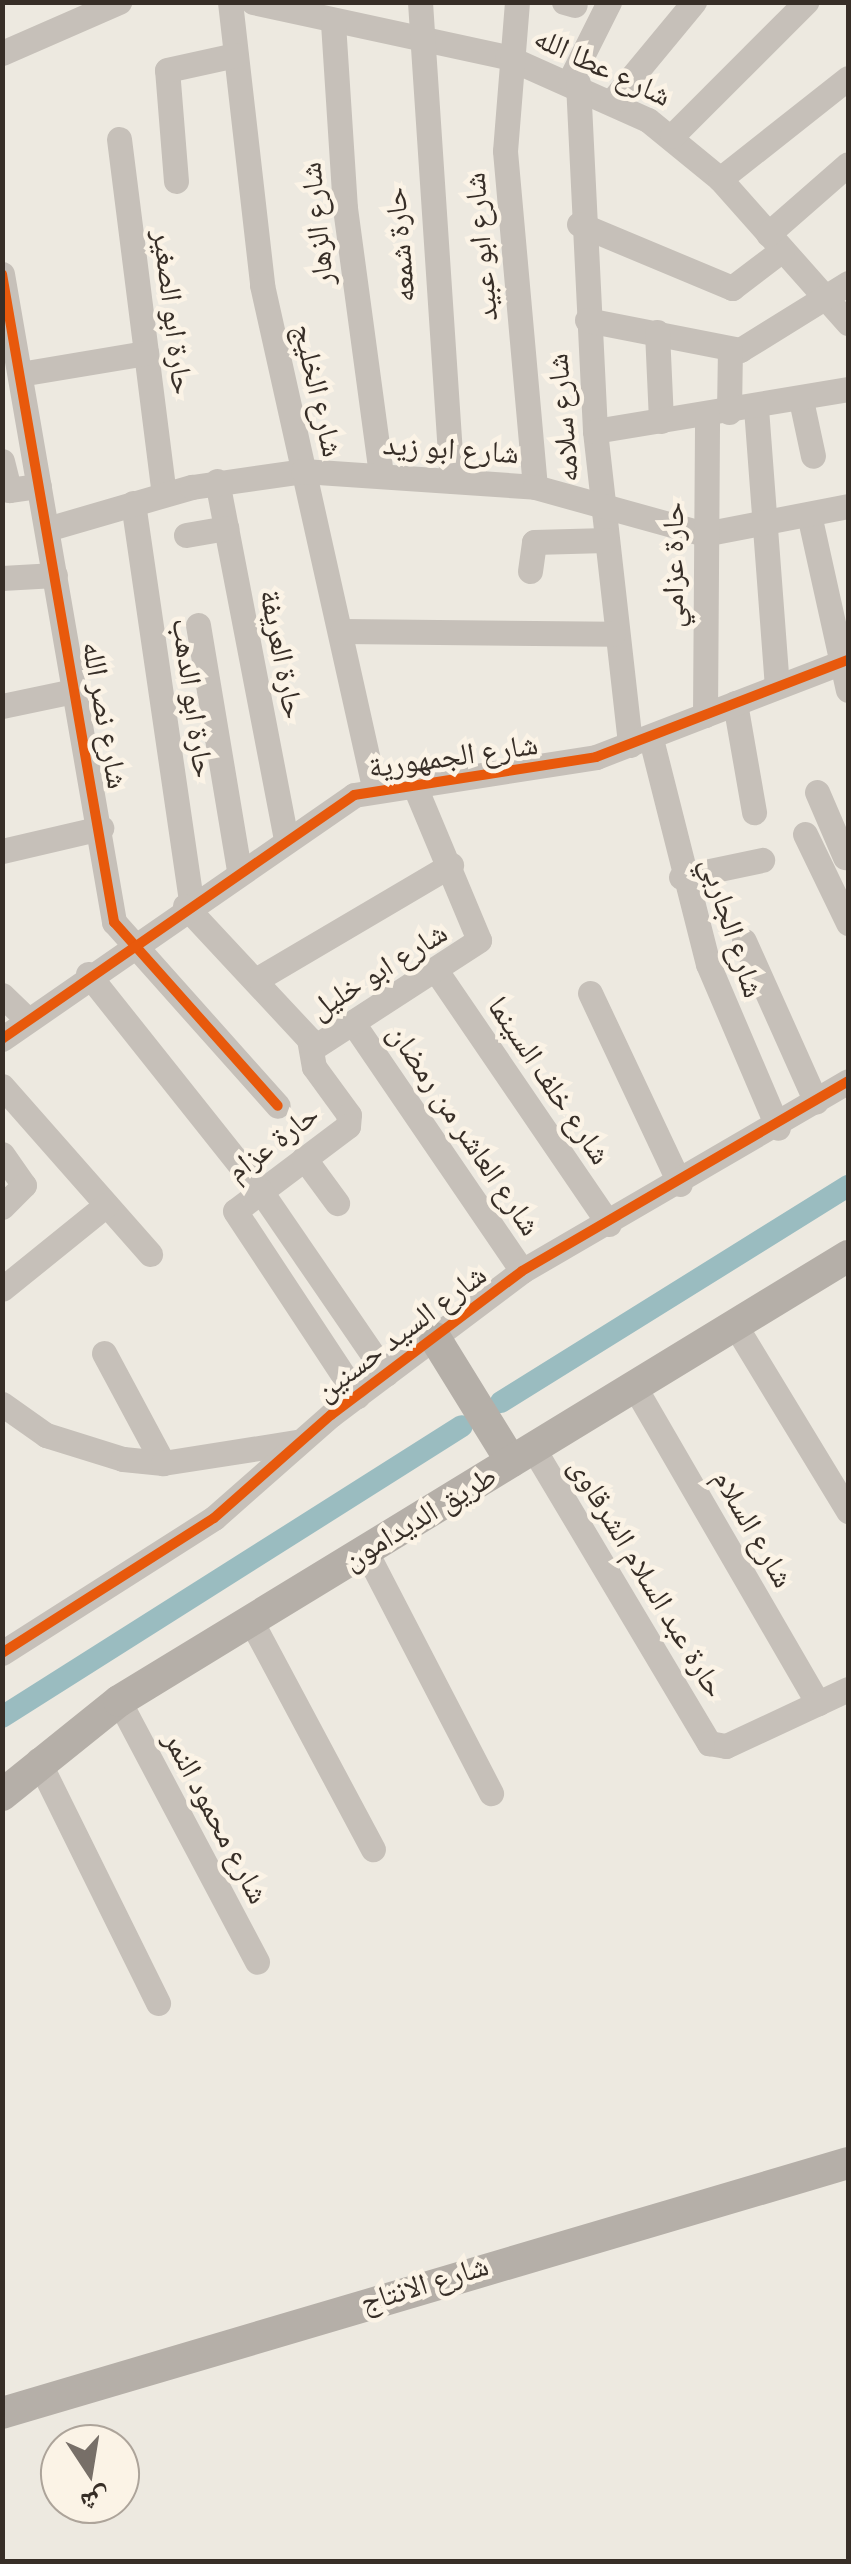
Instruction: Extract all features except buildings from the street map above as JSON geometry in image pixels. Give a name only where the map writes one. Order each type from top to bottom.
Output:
[{"type":"main road","name":"طريق الديدامون","points":[[2,1795],[38,1760],[119,1701],[848,1256]]},
{"type":"main road","points":[[435,1338],[522,1454]]},
{"type":"main road","name":"شارع الانتاج","points":[[2,2434],[848,2163]]},
{"type":"main road","name":"شارع الانتاج","points":[[2,2413],[624,2232],[848,2185]]},
{"type":"street","points":[[2,53],[120,2]]},
{"type":"street","name":"شارع الخليج","points":[[230,2],[253,234],[374,787]]},
{"type":"street","name":"شارع عطا الله","points":[[253,2],[507,57],[612,101],[672,136],[720,179],[848,323]]},
{"type":"street","name":"حارة شمعه","points":[[420,2],[419,38],[452,481]]},
{"type":"street","name":"شارع ابو عبيد","points":[[517,2],[507,57],[509,229],[535,487]]},
{"type":"street","points":[[574,82],[609,2]]},
{"type":"street","points":[[612,101],[694,2]]},
{"type":"street","points":[[672,136],[806,2]]},
{"type":"street","name":"شارع الزهار","points":[[333,22],[345,208],[381,476]]},
{"type":"street","points":[[176,181],[167,70],[235,55]]},
{"type":"street","points":[[720,179],[848,78]]},
{"type":"street","name":"شارع سلامه","points":[[574,82],[579,224],[613,634],[641,742]]},
{"type":"street","name":"حارة ابو الصغير","points":[[119,139],[164,494]]},
{"type":"street","points":[[579,224],[732,288],[848,164]]},
{"type":"street","name":"شارع نصر الله","points":[[2,274],[78,690],[114,922],[128,945],[278,1106]]},
{"type":"street","points":[[587,320],[730,350],[759,345],[848,283]]},
{"type":"street","points":[[657,332],[661,421]]},
{"type":"street","name":"حارة عزامي","points":[[705,716],[704,534],[718,413],[730,350]]},
{"type":"street","points":[[20,374],[146,353]]},
{"type":"street","points":[[595,431],[756,408],[848,389]]},
{"type":"street","points":[[802,400],[813,456]]},
{"type":"street","points":[[756,408],[762,530],[777,686]]},
{"type":"street","points":[[2,460],[9,490],[40,486]]},
{"type":"street","name":"شارع ابو زيد","points":[[47,528],[217,481],[304,471],[535,487],[704,534],[762,530],[848,506]]},
{"type":"street","name":"حارة العريفة","points":[[217,481],[286,839]]},
{"type":"street","name":"حارة ابو الدهب","points":[[134,503],[188,904]]},
{"type":"street","points":[[810,519],[845,661],[848,690]]},
{"type":"street","points":[[186,535],[226,528]]},
{"type":"street","points":[[530,570],[534,542],[606,540]]},
{"type":"street","points":[[2,578],[55,574]]},
{"type":"street","points":[[198,624],[239,870]]},
{"type":"street","points":[[342,631],[613,634]]},
{"type":"street","name":"شارع الجمهورية","points":[[2,1039],[188,904],[374,787],[412,780],[524,772],[641,742],[845,661]]},
{"type":"street","points":[[2,706],[78,690]]},
{"type":"street","points":[[735,703],[754,812]]},
{"type":"street","name":"شارع الجاربي","points":[[641,742],[724,1008],[778,1128]]},
{"type":"street","name":"شارع ابو خليل","points":[[313,1048],[474,948],[481,930],[412,780]]},
{"type":"street","points":[[817,792],[839,860],[848,924]]},
{"type":"street","points":[[2,852],[101,828]]},
{"type":"street","points":[[805,834],[839,860]]},
{"type":"street","points":[[681,877],[762,860]]},
{"type":"street","points":[[259,978],[452,865]]},
{"type":"street","name":"حارة عزام","points":[[188,904],[259,978],[313,1048],[314,1067],[351,1121],[236,1211],[356,1396]]},
{"type":"street","points":[[744,941],[816,1102]]},
{"type":"street","name":"شارع خلف السينما","points":[[436,972],[609,1224]]},
{"type":"street","points":[[88,974],[260,1190],[386,1374]]},
{"type":"street","points":[[590,993],[680,1184]]},
{"type":"street","points":[[2,994],[28,1020]]},
{"type":"street","name":"شارع العاشر من رمضان","points":[[353,1023],[522,1271]]},
{"type":"street","name":"شارع السيد حسنين","points":[[2,1653],[214,1518],[298,1442],[522,1271],[778,1128],[848,1081]]},
{"type":"street","points":[[2,1086],[150,1254]]},
{"type":"street","points":[[2,1154],[24,1185],[2,1207]]},
{"type":"street","points":[[304,1158],[337,1202]]},
{"type":"street","points":[[2,1289],[106,1206]]},
{"type":"street","points":[[735,1324],[848,1511]]},
{"type":"street","points":[[104,1353],[163,1463]]},
{"type":"street","name":"شارع السلام","points":[[634,1386],[818,1703]]},
{"type":"street","points":[[7,1416],[84,1450],[163,1463],[298,1442]]},
{"type":"street","name":"حارة عبد السلام الشرقاوى","points":[[522,1454],[706,1740],[726,1746],[818,1703]]},
{"type":"street","points":[[365,1550],[491,1793]]},
{"type":"street","points":[[250,1619],[373,1848]]},
{"type":"street","points":[[818,1703],[848,1689]]},
{"type":"street","name":"شارع محمود النمر","points":[[119,1701],[257,1962]]},
{"type":"street","points":[[38,1760],[158,2003]]},
{"type":"waterway","points":[[501,1402],[848,1186]]},
{"type":"waterway","points":[[2,1717],[462,1426]]},
{"type":"cycle path","points":[[2,274],[114,922],[278,1106]]},
{"type":"cycle path","points":[[2,1039],[354,795],[596,757],[848,660]]},
{"type":"cycle path","points":[[2,1653],[214,1518],[331,1415],[522,1271],[848,1081]]}]
